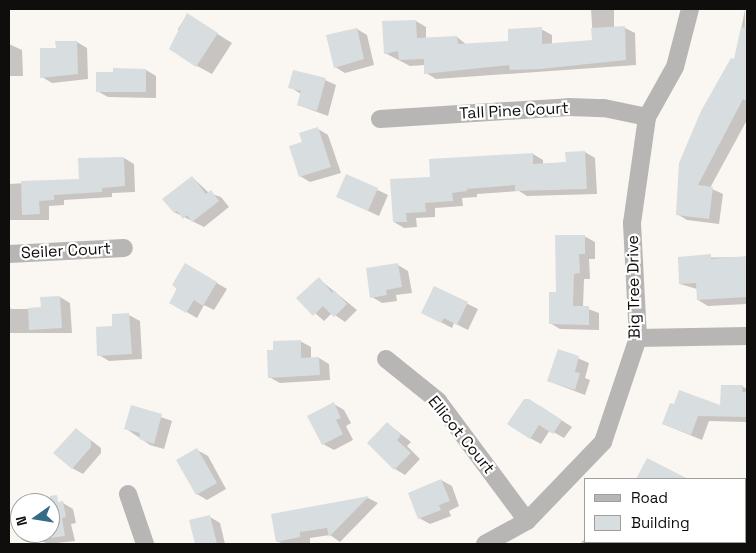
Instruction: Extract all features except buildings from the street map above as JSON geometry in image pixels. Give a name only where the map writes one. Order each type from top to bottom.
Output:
[{"type":"street","name":"Big Tree Drive","points":[[484,544],[527,521],[603,442],[638,338],[632,223],[647,117],[675,67],[690,9]]},
{"type":"street","name":"Tall Pine Court","points":[[380,119],[569,107],[604,108],[647,117]]},
{"type":"street","name":"Seiler Court","points":[[9,254],[124,248]]},
{"type":"street","points":[[638,338],[747,336]]},
{"type":"street","name":"Ellicot Court","points":[[386,359],[438,401],[527,521]]},
{"type":"street","points":[[128,494],[145,544]]}]
